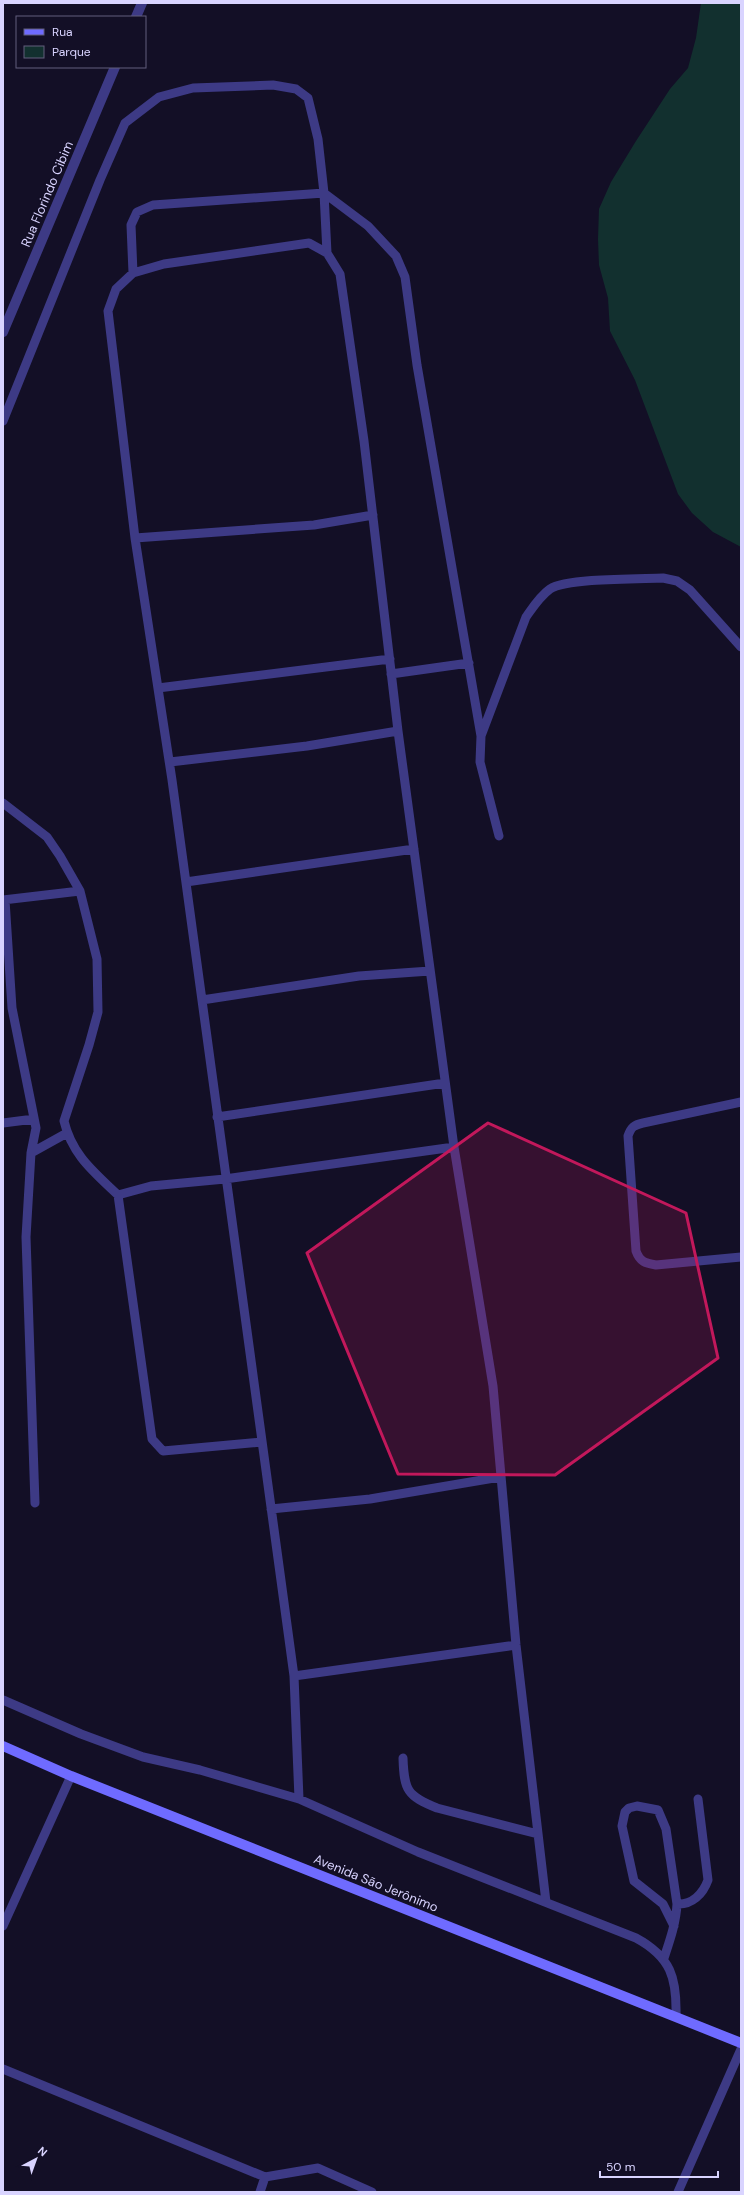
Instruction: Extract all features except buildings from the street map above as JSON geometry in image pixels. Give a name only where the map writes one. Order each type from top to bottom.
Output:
[{"type":"street","points":[[136,16],[142,3]]},
{"type":"street","name":"Rua Florindo Cibim","points":[[3,332],[115,68]]},
{"type":"street","name":"Avenida São Jerônimo","points":[[3,1746],[71,1776],[741,2043]]},
{"type":"lane","points":[[3,421],[100,180],[125,123],[159,97],[193,88],[273,85],[296,89],[308,98],[318,139],[324,194],[327,253],[340,274],[373,515],[398,731],[445,1083],[493,1386],[516,1645],[546,1902]]},
{"type":"lane","points":[[133,273],[131,225],[137,212],[153,205],[324,194],[368,226],[396,256],[405,277],[417,365],[481,736],[480,762],[499,836]]},
{"type":"lane","points":[[298,1799],[294,1676],[225,1179],[170,762],[135,538],[108,311],[116,289],[133,273],[164,264],[309,244],[327,253]]},
{"type":"lane","points":[[135,538],[314,525],[373,515]]},
{"type":"lane","points":[[481,736],[526,617],[541,598],[558,585],[566,583],[664,578],[678,581],[690,590],[741,647]]},
{"type":"lane","points":[[158,688],[390,659]]},
{"type":"lane","points":[[391,674],[469,663]]},
{"type":"lane","points":[[170,762],[307,746],[398,731]]},
{"type":"lane","points":[[3,803],[47,837],[80,891],[97,959],[98,1012],[89,1045],[64,1121],[67,1133],[83,1162],[118,1195],[152,1439],[163,1451],[262,1442]]},
{"type":"lane","points":[[186,882],[414,849]]},
{"type":"lane","points":[[35,1503],[26,1237],[31,1153],[36,1128],[8,1009],[4,900],[80,891]]},
{"type":"lane","points":[[202,1000],[359,976],[430,970]]},
{"type":"lane","points":[[217,1118],[445,1083]]},
{"type":"lane","points":[[741,1102],[643,1122],[630,1129],[628,1136],[636,1252],[639,1258],[644,1263],[656,1265],[741,1257]]},
{"type":"lane","points":[[3,1123],[34,1118]]},
{"type":"lane","points":[[31,1153],[67,1133]]},
{"type":"lane","points":[[118,1195],[151,1186],[225,1179],[454,1147]]},
{"type":"lane","points":[[271,1508],[370,1499],[500,1477]]},
{"type":"lane","points":[[294,1676],[516,1645]]},
{"type":"lane","points":[[3,1700],[81,1734],[143,1757],[200,1770],[298,1799],[418,1852],[636,1938],[652,1946],[664,1958],[673,1977],[677,1992],[676,2016]]},
{"type":"lane","points":[[403,1758],[406,1786],[412,1795],[425,1803],[459,1814],[538,1834]]},
{"type":"lane","points":[[3,1925],[71,1776]]},
{"type":"lane","points":[[677,1904],[684,1905],[698,1897],[705,1889],[708,1880],[698,1798]]},
{"type":"lane","points":[[664,1958],[674,1926],[677,1904],[666,1829],[658,1810],[637,1806],[629,1808],[625,1812],[622,1826],[634,1881],[663,1904],[674,1926]]},
{"type":"lane","points":[[678,2192],[741,2049]]},
{"type":"lane","points":[[3,2069],[265,2178],[318,2168],[372,2192]]},
{"type":"lane","points":[[260,2192],[265,2178]]},
{"type":"highlighted area","points":[[488,1123],[686,1213],[718,1358],[555,1475],[398,1474],[307,1253]]},
{"type":"green space","points":[[701,3],[741,3],[741,547],[713,532],[692,513],[678,494],[635,380],[610,331],[608,298],[599,265],[599,209],[611,182],[636,141],[670,89],[688,68],[696,38]]}]
